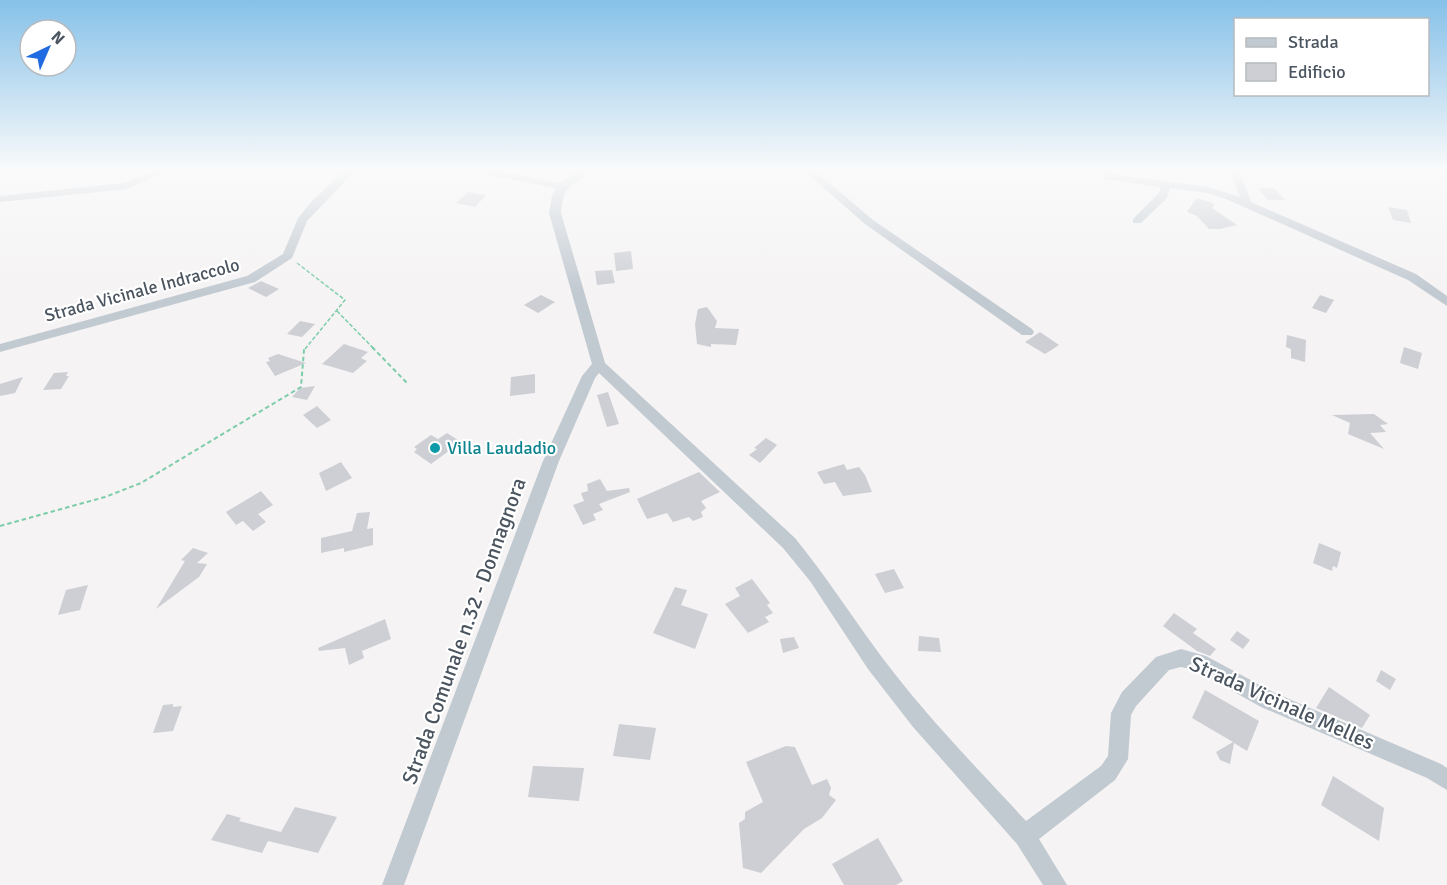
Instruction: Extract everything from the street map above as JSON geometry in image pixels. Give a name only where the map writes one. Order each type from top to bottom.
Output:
[{"type":"street","points":[[288,256],[302,220],[310,210]]},
{"type":"street","points":[[555,210],[599,365],[789,543],[816,576],[875,663],[920,720],[1025,836],[1056,885]]},
{"type":"street","points":[[855,210],[1027,332]]},
{"type":"street","points":[[1137,221],[1148,210]]},
{"type":"street","points":[[1258,210],[1412,277],[1447,302]]},
{"type":"street","name":"Strada Vicinale Indraccolo","points":[[0,348],[251,279],[288,256]]},
{"type":"street","name":"Strada Comunale n.32 - Donnagnora","points":[[393,885],[552,461],[589,376],[599,365]]},
{"type":"street","name":"Strada Vicinale Melles","points":[[1025,836],[1108,773],[1118,759],[1121,713],[1129,699],[1163,663],[1181,658],[1199,662],[1268,700],[1434,771],[1447,780]]},
{"type":"path","points":[[0,526],[105,497],[141,483],[301,387],[304,350],[345,300],[288,256]]},
{"type":"path","points":[[337,311],[408,384]]},
{"type":"building","points":[[1215,210],[1237,225],[1209,229],[1197,216],[1187,212]]},
{"type":"building","points":[[1389,210],[1407,210],[1411,223],[1393,220]]},
{"type":"building","points":[[631,251],[633,269],[616,271],[614,253]]},
{"type":"building","points":[[612,270],[615,283],[597,285],[595,271]]},
{"type":"building","points":[[261,281],[279,289],[266,297],[248,288]]},
{"type":"building","points":[[541,295],[555,302],[538,313],[524,305]]},
{"type":"building","points":[[1320,295],[1334,300],[1326,313],[1312,308]]},
{"type":"building","points":[[707,307],[717,321],[715,328],[739,329],[736,345],[711,344],[711,347],[697,344],[695,324],[698,309]]},
{"type":"building","points":[[300,321],[315,324],[302,337],[287,334]]},
{"type":"building","points":[[1040,332],[1059,345],[1045,354],[1025,342]]},
{"type":"building","points":[[1287,335],[1306,340],[1305,362],[1291,358],[1291,349],[1286,347]]},
{"type":"building","points":[[344,344],[368,352],[361,358],[367,361],[353,373],[322,364]]},
{"type":"building","points":[[1404,347],[1422,353],[1418,369],[1400,363]]},
{"type":"building","points":[[278,354],[306,363],[275,376],[266,362],[270,361],[268,358]]},
{"type":"building","points":[[68,372],[66,376],[69,376],[61,389],[43,390],[54,373]]},
{"type":"building","points":[[535,374],[535,393],[510,396],[511,377]]},
{"type":"building","points":[[23,377],[15,393],[0,396],[0,384]]},
{"type":"building","points":[[315,386],[307,400],[292,397],[300,388]]},
{"type":"building","points":[[608,392],[619,424],[607,427],[597,395]]},
{"type":"building","points":[[317,406],[331,420],[317,428],[303,415]]},
{"type":"building","points":[[1374,414],[1388,424],[1380,425],[1386,432],[1370,433],[1384,449],[1348,434],[1350,423],[1332,415]]},
{"type":"building","name":"Villa Laudadio","points":[[447,433],[461,442],[431,464],[414,452],[417,449],[414,447],[431,435],[438,439]]},
{"type":"building","points":[[766,438],[777,445],[760,463],[749,455]]},
{"type":"building","points":[[341,462],[352,478],[326,491],[319,473]]},
{"type":"building","points":[[844,464],[847,470],[859,467],[872,492],[843,496],[835,482],[824,484],[817,472]]},
{"type":"building","points":[[699,472],[720,492],[701,501],[706,508],[701,512],[703,517],[693,521],[689,517],[673,522],[667,513],[647,519],[637,499]]},
{"type":"building","points":[[600,479],[607,491],[629,488],[630,492],[599,504],[603,510],[593,514],[596,520],[583,525],[573,505],[584,501],[581,493],[588,491],[587,484]]},
{"type":"building","points":[[261,491],[273,505],[258,514],[266,522],[253,531],[243,521],[236,525],[226,512]]},
{"type":"building","points":[[370,512],[367,529],[373,528],[373,545],[344,552],[344,548],[321,553],[321,538],[352,531],[357,513]]},
{"type":"building","points":[[1319,543],[1341,552],[1337,568],[1333,566],[1332,571],[1313,563]]},
{"type":"building","points":[[193,548],[208,553],[197,563],[207,564],[199,577],[156,609],[185,561],[181,560]]},
{"type":"building","points":[[894,569],[904,588],[885,593],[875,574]]},
{"type":"building","points":[[752,579],[770,603],[767,605],[773,613],[765,617],[769,622],[748,633],[725,604],[740,596],[735,588]]},
{"type":"building","points":[[88,585],[80,610],[58,615],[66,590]]},
{"type":"building","points":[[675,587],[687,590],[681,605],[708,614],[695,649],[653,633]]},
{"type":"building","points":[[1174,613],[1197,629],[1193,633],[1216,649],[1210,656],[1197,651],[1163,626]]},
{"type":"building","points":[[385,619],[391,639],[362,651],[364,658],[349,665],[345,648],[319,651],[318,648]]},
{"type":"building","points":[[1237,631],[1250,640],[1243,649],[1230,640]]},
{"type":"building","points":[[919,636],[939,638],[941,652],[918,651]]},
{"type":"building","points":[[794,637],[799,648],[783,653],[780,639]]},
{"type":"building","points":[[1381,670],[1396,679],[1390,690],[1376,681]]},
{"type":"building","points":[[1329,687],[1370,715],[1362,728],[1316,708]]},
{"type":"building","points":[[1205,690],[1259,721],[1247,751],[1234,743],[1230,764],[1220,760],[1216,752],[1233,742],[1192,718]]},
{"type":"building","points":[[173,704],[173,707],[182,706],[173,731],[153,733],[163,705]]},
{"type":"building","points":[[619,724],[656,728],[650,760],[613,756]]},
{"type":"building","points":[[786,746],[795,747],[812,785],[827,779],[831,788],[829,795],[836,800],[822,818],[804,829],[761,873],[743,868],[739,823],[745,819],[745,812],[763,802],[746,762]]},
{"type":"building","points":[[533,766],[584,768],[579,801],[528,797]]},
{"type":"building","points":[[1333,776],[1384,808],[1379,841],[1321,805]]},
{"type":"building","points":[[295,807],[337,817],[318,853],[268,841],[262,853],[211,840],[227,814],[241,818],[239,821],[281,832]]},
{"type":"building","points":[[878,838],[903,881],[896,885],[844,885],[832,864]]},
{"type":"place","name":"Villa Laudadio","points":[[435,448]]}]
